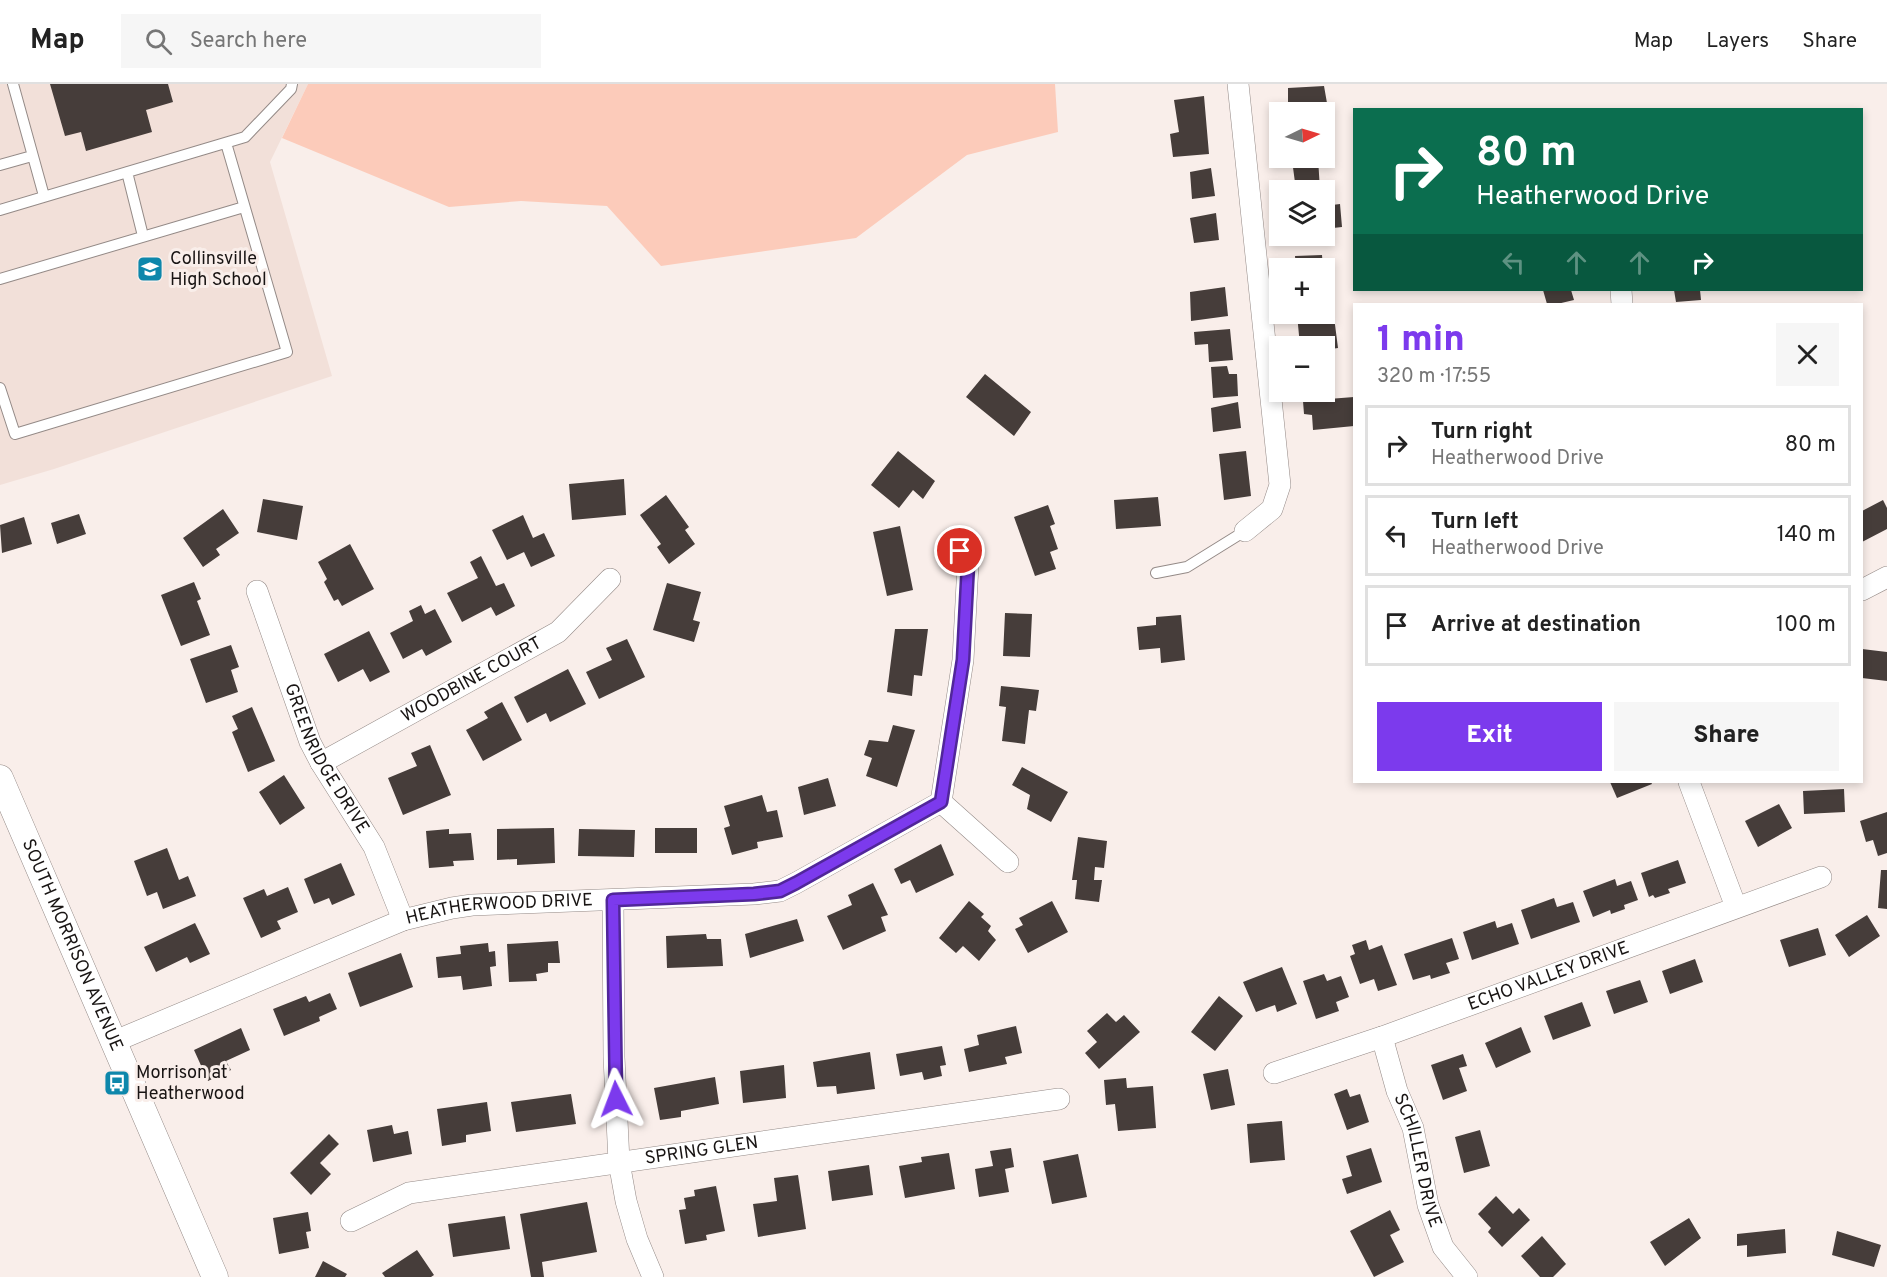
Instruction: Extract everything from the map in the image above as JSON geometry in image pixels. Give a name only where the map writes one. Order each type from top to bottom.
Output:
[{"type":"street","points":[[1238,84],[1280,485],[1272,509],[1245,531]]},
{"type":"street","points":[[952,538],[968,564],[963,660],[941,802],[1008,862]]},
{"type":"street","points":[[1863,589],[1887,577]]},
{"type":"street","name":"WOODBINE COURT","points":[[321,763],[558,632],[610,579]]},
{"type":"street","name":"GREENRIDGE DRIVE","points":[[257,591],[310,742],[374,847],[404,920]]},
{"type":"street","name":"SOUTH MORRISON AVENUE","points":[[0,778],[215,1277]]},
{"type":"street","points":[[1689,783],[1736,906]]},
{"type":"street","name":"HEATHERWOOD DRIVE","points":[[113,1042],[404,920],[452,908],[472,905],[754,894],[780,891],[941,802]]},
{"type":"street","name":"ECHO VALLEY DRIVE","points":[[1274,1073],[1382,1037],[1736,906],[1821,877]]},
{"type":"street","points":[[613,900],[614,1057],[619,1162],[626,1201],[637,1239],[653,1277]]},
{"type":"street","name":"SCHILLER DRIVE","points":[[1382,1037],[1397,1091],[1413,1128],[1428,1205],[1443,1247],[1467,1277]]},
{"type":"street","name":"SPRING GLEN","points":[[351,1221],[408,1193],[1059,1099]]},
{"type":"lane","points":[[13,84],[44,196]]},
{"type":"lane","points":[[0,210],[245,137],[291,89],[292,84]]},
{"type":"lane","points":[[0,388],[15,434],[287,352],[226,143]]},
{"type":"lane","points":[[0,165],[32,156]]},
{"type":"lane","points":[[127,172],[143,237]]},
{"type":"lane","points":[[0,279],[244,207]]},
{"type":"lane","points":[[1156,573],[1186,567],[1245,531]]},
{"type":"shaded area","name":"Collinsville High School","points":[[0,84],[308,84],[270,162],[332,376],[0,485]]},
{"type":"shaded area","points":[[308,84],[1055,84],[1058,132],[967,155],[856,238],[661,266],[607,206],[521,201],[449,207],[282,138]]},
{"type":"building","points":[[50,84],[168,84],[173,102],[146,110],[152,132],[86,151],[81,132],[65,136]]},
{"type":"building","points":[[1324,86],[1327,102],[1288,102],[1288,88]]},
{"type":"building","points":[[1204,96],[1209,154],[1173,157],[1170,134],[1179,132],[1174,100]]},
{"type":"building","points":[[1211,168],[1215,196],[1192,199],[1190,172]]},
{"type":"building","points":[[1293,168],[1319,168],[1319,180],[1295,180]]},
{"type":"building","points":[[1340,204],[1342,227],[1335,228],[1335,205]]},
{"type":"building","points":[[1216,213],[1219,240],[1194,243],[1190,218]]},
{"type":"building","points":[[1322,255],[1322,258],[1295,258],[1295,256]]},
{"type":"building","points":[[1225,287],[1228,316],[1191,321],[1190,292]]},
{"type":"building","points":[[1543,291],[1571,291],[1574,300],[1561,303],[1547,303]]},
{"type":"building","points":[[1674,291],[1700,291],[1701,300],[1676,302]]},
{"type":"building","points":[[1298,324],[1335,324],[1338,348],[1335,348],[1335,336],[1299,336]]},
{"type":"building","points":[[1230,329],[1233,360],[1209,362],[1208,344],[1195,345],[1194,332]]},
{"type":"building","points":[[1227,366],[1229,374],[1237,374],[1238,396],[1213,398],[1211,367]]},
{"type":"building","points":[[985,374],[1031,412],[1014,436],[966,397]]},
{"type":"building","points":[[1353,397],[1353,426],[1313,430],[1312,415],[1304,414],[1303,402],[1335,402],[1335,398]]},
{"type":"building","points":[[1238,402],[1241,428],[1213,432],[1211,408]]},
{"type":"building","points":[[898,451],[935,481],[923,499],[913,490],[899,508],[871,485]]},
{"type":"building","points":[[1246,451],[1251,496],[1224,500],[1219,454]]},
{"type":"building","points":[[624,479],[626,515],[572,520],[569,484]]},
{"type":"building","points":[[666,495],[689,527],[685,530],[695,544],[669,564],[657,547],[661,544],[640,515]]},
{"type":"building","points":[[1158,497],[1161,526],[1116,529],[1114,500]]},
{"type":"building","points":[[263,499],[303,506],[297,540],[257,532]]},
{"type":"building","points":[[1883,500],[1887,508],[1887,529],[1863,541],[1863,510]]},
{"type":"building","points":[[1048,505],[1055,524],[1050,526],[1058,549],[1050,552],[1056,569],[1035,576],[1014,517]]},
{"type":"building","points":[[223,509],[239,533],[216,549],[220,555],[203,567],[183,538]]},
{"type":"building","points":[[79,514],[86,534],[57,544],[51,523]]},
{"type":"building","points":[[523,515],[533,538],[544,533],[555,556],[531,567],[524,552],[507,560],[492,530]]},
{"type":"building","points":[[24,517],[32,544],[2,553],[0,525]]},
{"type":"building","points":[[900,526],[913,590],[887,596],[873,532]]},
{"type":"building","points":[[350,544],[374,589],[342,606],[338,599],[334,601],[324,582],[327,579],[318,562]]},
{"type":"building","points":[[481,556],[496,586],[504,583],[515,606],[496,616],[491,607],[462,622],[447,593],[478,578],[470,562]]},
{"type":"building","points":[[194,582],[201,599],[197,601],[210,635],[181,646],[161,595]]},
{"type":"building","points":[[667,583],[701,592],[693,620],[700,622],[694,642],[653,630]]},
{"type":"building","points":[[421,605],[425,614],[435,609],[452,642],[426,656],[422,649],[403,659],[390,633],[413,621],[409,611]]},
{"type":"building","points":[[1005,613],[1032,614],[1030,657],[1003,656]]},
{"type":"building","points":[[1181,615],[1185,660],[1161,663],[1160,648],[1139,650],[1137,627],[1156,625],[1156,617]]},
{"type":"building","points":[[895,629],[928,629],[922,676],[914,675],[912,696],[887,692]]},
{"type":"building","points":[[369,631],[390,672],[370,682],[363,669],[338,682],[324,654]]},
{"type":"building","points":[[627,639],[645,677],[599,699],[586,672],[612,660],[606,648]]},
{"type":"building","points":[[231,645],[239,667],[231,670],[238,692],[206,703],[190,659]]},
{"type":"building","points":[[1863,649],[1887,652],[1887,681],[1863,678]]},
{"type":"building","points":[[568,669],[586,704],[550,722],[546,713],[527,723],[514,697]]},
{"type":"building","points":[[1001,686],[1039,690],[1036,711],[1029,710],[1025,744],[1002,741],[1006,707],[999,706]]},
{"type":"building","points":[[502,702],[522,740],[483,761],[466,730],[488,718],[484,712]]},
{"type":"building","points":[[252,707],[275,761],[248,772],[232,732],[238,729],[232,716]]},
{"type":"building","points":[[893,725],[915,730],[897,787],[866,776],[872,758],[864,755],[869,740],[888,742]]},
{"type":"building","points":[[430,745],[451,795],[403,815],[388,778],[417,766],[411,753]]},
{"type":"building","points":[[1022,767],[1068,792],[1051,822],[1027,809],[1030,795],[1012,785]]},
{"type":"building","points":[[284,775],[305,808],[280,825],[259,792]]},
{"type":"building","points":[[828,778],[836,806],[804,815],[798,787]]},
{"type":"building","points":[[1610,783],[1652,784],[1617,798]]},
{"type":"building","points":[[1844,789],[1845,812],[1804,814],[1803,791]]},
{"type":"building","points":[[762,795],[767,812],[777,810],[783,837],[757,842],[758,848],[732,855],[724,828],[730,826],[724,806]]},
{"type":"building","points":[[1779,804],[1792,828],[1758,847],[1745,821]]},
{"type":"building","points":[[1887,812],[1887,853],[1878,856],[1873,840],[1866,842],[1860,821]]},
{"type":"building","points":[[554,828],[555,863],[517,865],[517,859],[497,860],[497,829]]},
{"type":"building","points":[[655,828],[697,828],[697,853],[655,853]]},
{"type":"building","points":[[449,829],[449,834],[471,833],[474,860],[453,861],[454,866],[429,868],[426,831]]},
{"type":"building","points":[[579,829],[635,830],[634,857],[578,856]]},
{"type":"building","points":[[1078,837],[1107,841],[1104,868],[1095,867],[1094,880],[1102,880],[1099,902],[1075,899],[1077,880],[1072,880]]},
{"type":"building","points":[[941,844],[954,875],[916,893],[910,880],[901,884],[894,869]]},
{"type":"building","points":[[167,848],[179,880],[188,876],[196,896],[163,909],[157,892],[147,896],[134,861]]},
{"type":"building","points":[[1678,860],[1686,883],[1668,889],[1670,893],[1655,898],[1653,895],[1649,897],[1641,873]]},
{"type":"building","points":[[341,863],[355,895],[332,905],[329,898],[314,904],[304,879]]},
{"type":"building","points":[[1881,870],[1887,870],[1887,909],[1878,908]]},
{"type":"building","points":[[1615,879],[1617,886],[1631,881],[1638,900],[1624,905],[1625,909],[1611,914],[1610,910],[1593,917],[1583,891]]},
{"type":"building","points":[[873,883],[888,915],[881,917],[886,931],[843,950],[827,916],[852,905],[848,895]]},
{"type":"building","points":[[288,887],[298,912],[277,921],[281,929],[261,938],[243,898],[264,889],[267,896]]},
{"type":"building","points":[[1554,898],[1557,907],[1573,902],[1580,922],[1531,939],[1521,910]]},
{"type":"building","points":[[969,901],[984,914],[981,917],[991,926],[988,931],[996,940],[979,961],[963,946],[956,953],[939,938]]},
{"type":"building","points":[[1052,901],[1068,932],[1028,953],[1015,929],[1023,925],[1019,918]]},
{"type":"building","points":[[1867,915],[1880,936],[1849,957],[1835,935]]},
{"type":"building","points":[[797,919],[804,941],[750,958],[745,934]]},
{"type":"building","points":[[1495,921],[1497,928],[1512,923],[1519,944],[1472,960],[1463,932]]},
{"type":"building","points":[[195,923],[210,954],[190,963],[187,957],[156,972],[144,947]]},
{"type":"building","points":[[1818,928],[1826,955],[1789,967],[1780,940]]},
{"type":"building","points":[[706,934],[707,939],[721,939],[723,966],[667,968],[666,936]]},
{"type":"building","points":[[1452,938],[1459,959],[1446,963],[1450,973],[1431,979],[1430,975],[1413,980],[1404,954]]},
{"type":"building","points":[[1366,940],[1369,950],[1382,945],[1397,985],[1378,991],[1374,979],[1360,984],[1350,956],[1355,954],[1352,945]]},
{"type":"building","points":[[558,941],[560,963],[548,963],[548,972],[536,974],[537,981],[509,982],[507,944]]},
{"type":"building","points":[[488,943],[489,952],[495,951],[496,966],[490,967],[492,986],[463,990],[461,976],[438,978],[436,957],[461,954],[460,946]]},
{"type":"building","points":[[401,953],[413,987],[360,1007],[348,973]]},
{"type":"building","points":[[1695,959],[1703,982],[1670,994],[1662,971]]},
{"type":"building","points":[[1282,967],[1297,1004],[1277,1012],[1275,1005],[1256,1012],[1243,982]]},
{"type":"building","points":[[1324,974],[1327,981],[1341,976],[1349,997],[1336,1002],[1339,1011],[1316,1019],[1303,981]]},
{"type":"building","points":[[1640,980],[1648,1002],[1614,1014],[1606,991]]},
{"type":"building","points":[[330,993],[337,1009],[319,1017],[320,1021],[284,1036],[273,1009],[306,996],[309,1002]]},
{"type":"building","points":[[1219,996],[1243,1016],[1215,1051],[1191,1032]]},
{"type":"building","points":[[1582,1002],[1591,1026],[1553,1040],[1544,1016]]},
{"type":"building","points":[[1107,1013],[1116,1022],[1124,1015],[1140,1032],[1099,1069],[1085,1053],[1097,1042],[1087,1031]]},
{"type":"building","points":[[1016,1026],[1022,1053],[1005,1057],[1007,1064],[969,1072],[964,1049],[979,1045],[977,1035]]},
{"type":"building","points":[[1521,1027],[1531,1052],[1496,1068],[1485,1043]]},
{"type":"building","points":[[241,1028],[250,1050],[226,1061],[231,1070],[208,1081],[194,1050]]},
{"type":"building","points":[[942,1046],[946,1065],[940,1066],[942,1076],[924,1080],[922,1072],[900,1076],[896,1054]]},
{"type":"building","points":[[870,1052],[875,1089],[837,1094],[836,1086],[817,1087],[813,1062]]},
{"type":"building","points":[[1463,1054],[1467,1066],[1459,1068],[1467,1091],[1443,1100],[1431,1065]]},
{"type":"building","points":[[784,1065],[786,1098],[743,1103],[740,1071]]},
{"type":"building","points":[[1228,1069],[1235,1105],[1211,1110],[1203,1074]]},
{"type":"building","points":[[715,1077],[719,1104],[681,1111],[681,1117],[660,1120],[654,1088]]},
{"type":"building","points":[[1126,1078],[1127,1088],[1153,1086],[1156,1128],[1118,1131],[1115,1104],[1106,1105],[1104,1080]]},
{"type":"building","points":[[1347,1089],[1350,1097],[1360,1094],[1369,1122],[1347,1130],[1334,1094]]},
{"type":"building","points":[[571,1094],[576,1124],[516,1132],[511,1102]]},
{"type":"building","points":[[487,1102],[491,1131],[466,1135],[466,1142],[442,1146],[437,1109]]},
{"type":"building","points":[[1282,1121],[1285,1160],[1250,1163],[1247,1124]]},
{"type":"building","points":[[392,1125],[394,1134],[408,1131],[412,1154],[373,1162],[367,1130]]},
{"type":"building","points":[[1480,1130],[1490,1166],[1464,1173],[1455,1137]]},
{"type":"building","points":[[329,1134],[339,1144],[320,1163],[331,1174],[311,1195],[290,1173]]},
{"type":"building","points":[[1011,1148],[1014,1167],[1005,1169],[1009,1192],[979,1197],[975,1169],[993,1166],[990,1151]]},
{"type":"building","points":[[1371,1148],[1382,1182],[1347,1194],[1342,1179],[1352,1176],[1346,1156]]},
{"type":"building","points":[[949,1153],[955,1189],[905,1198],[899,1166],[922,1162],[921,1157]]},
{"type":"building","points":[[1078,1154],[1087,1197],[1052,1204],[1043,1161]]},
{"type":"building","points":[[869,1165],[873,1195],[832,1201],[828,1171]]},
{"type":"building","points":[[798,1175],[806,1229],[758,1237],[753,1204],[777,1201],[774,1178]]},
{"type":"building","points":[[716,1186],[725,1231],[706,1235],[707,1240],[685,1244],[679,1210],[686,1209],[684,1198],[695,1196],[694,1190]]},
{"type":"building","points":[[1496,1196],[1513,1214],[1519,1208],[1530,1220],[1502,1247],[1488,1232],[1491,1228],[1478,1214]]},
{"type":"building","points":[[587,1202],[597,1252],[542,1262],[544,1277],[531,1277],[520,1214]]},
{"type":"building","points":[[1390,1210],[1400,1230],[1390,1235],[1404,1262],[1374,1277],[1350,1231]]},
{"type":"building","points":[[308,1212],[311,1231],[306,1232],[309,1248],[279,1254],[273,1218]]},
{"type":"building","points":[[505,1216],[510,1249],[453,1257],[448,1224]]},
{"type":"building","points":[[1689,1218],[1701,1238],[1665,1266],[1650,1242]]},
{"type":"building","points":[[1785,1229],[1786,1253],[1747,1257],[1747,1245],[1737,1246],[1737,1234]]},
{"type":"building","points":[[1837,1231],[1881,1245],[1874,1267],[1832,1255]]},
{"type":"building","points":[[1542,1236],[1566,1264],[1553,1277],[1540,1277],[1521,1256]]},
{"type":"building","points":[[417,1250],[434,1275],[431,1277],[385,1277],[382,1273]]},
{"type":"building","points":[[323,1261],[347,1274],[345,1277],[315,1277]]},
{"type":"place","name":"Collinsville High School","points":[[150,269]]},
{"type":"place","name":"Morrison at Heatherwood","points":[[117,1083]]},
{"type":"route","points":[[616,1099],[613,900],[780,891],[941,802],[963,660],[968,564],[960,551]]}]
